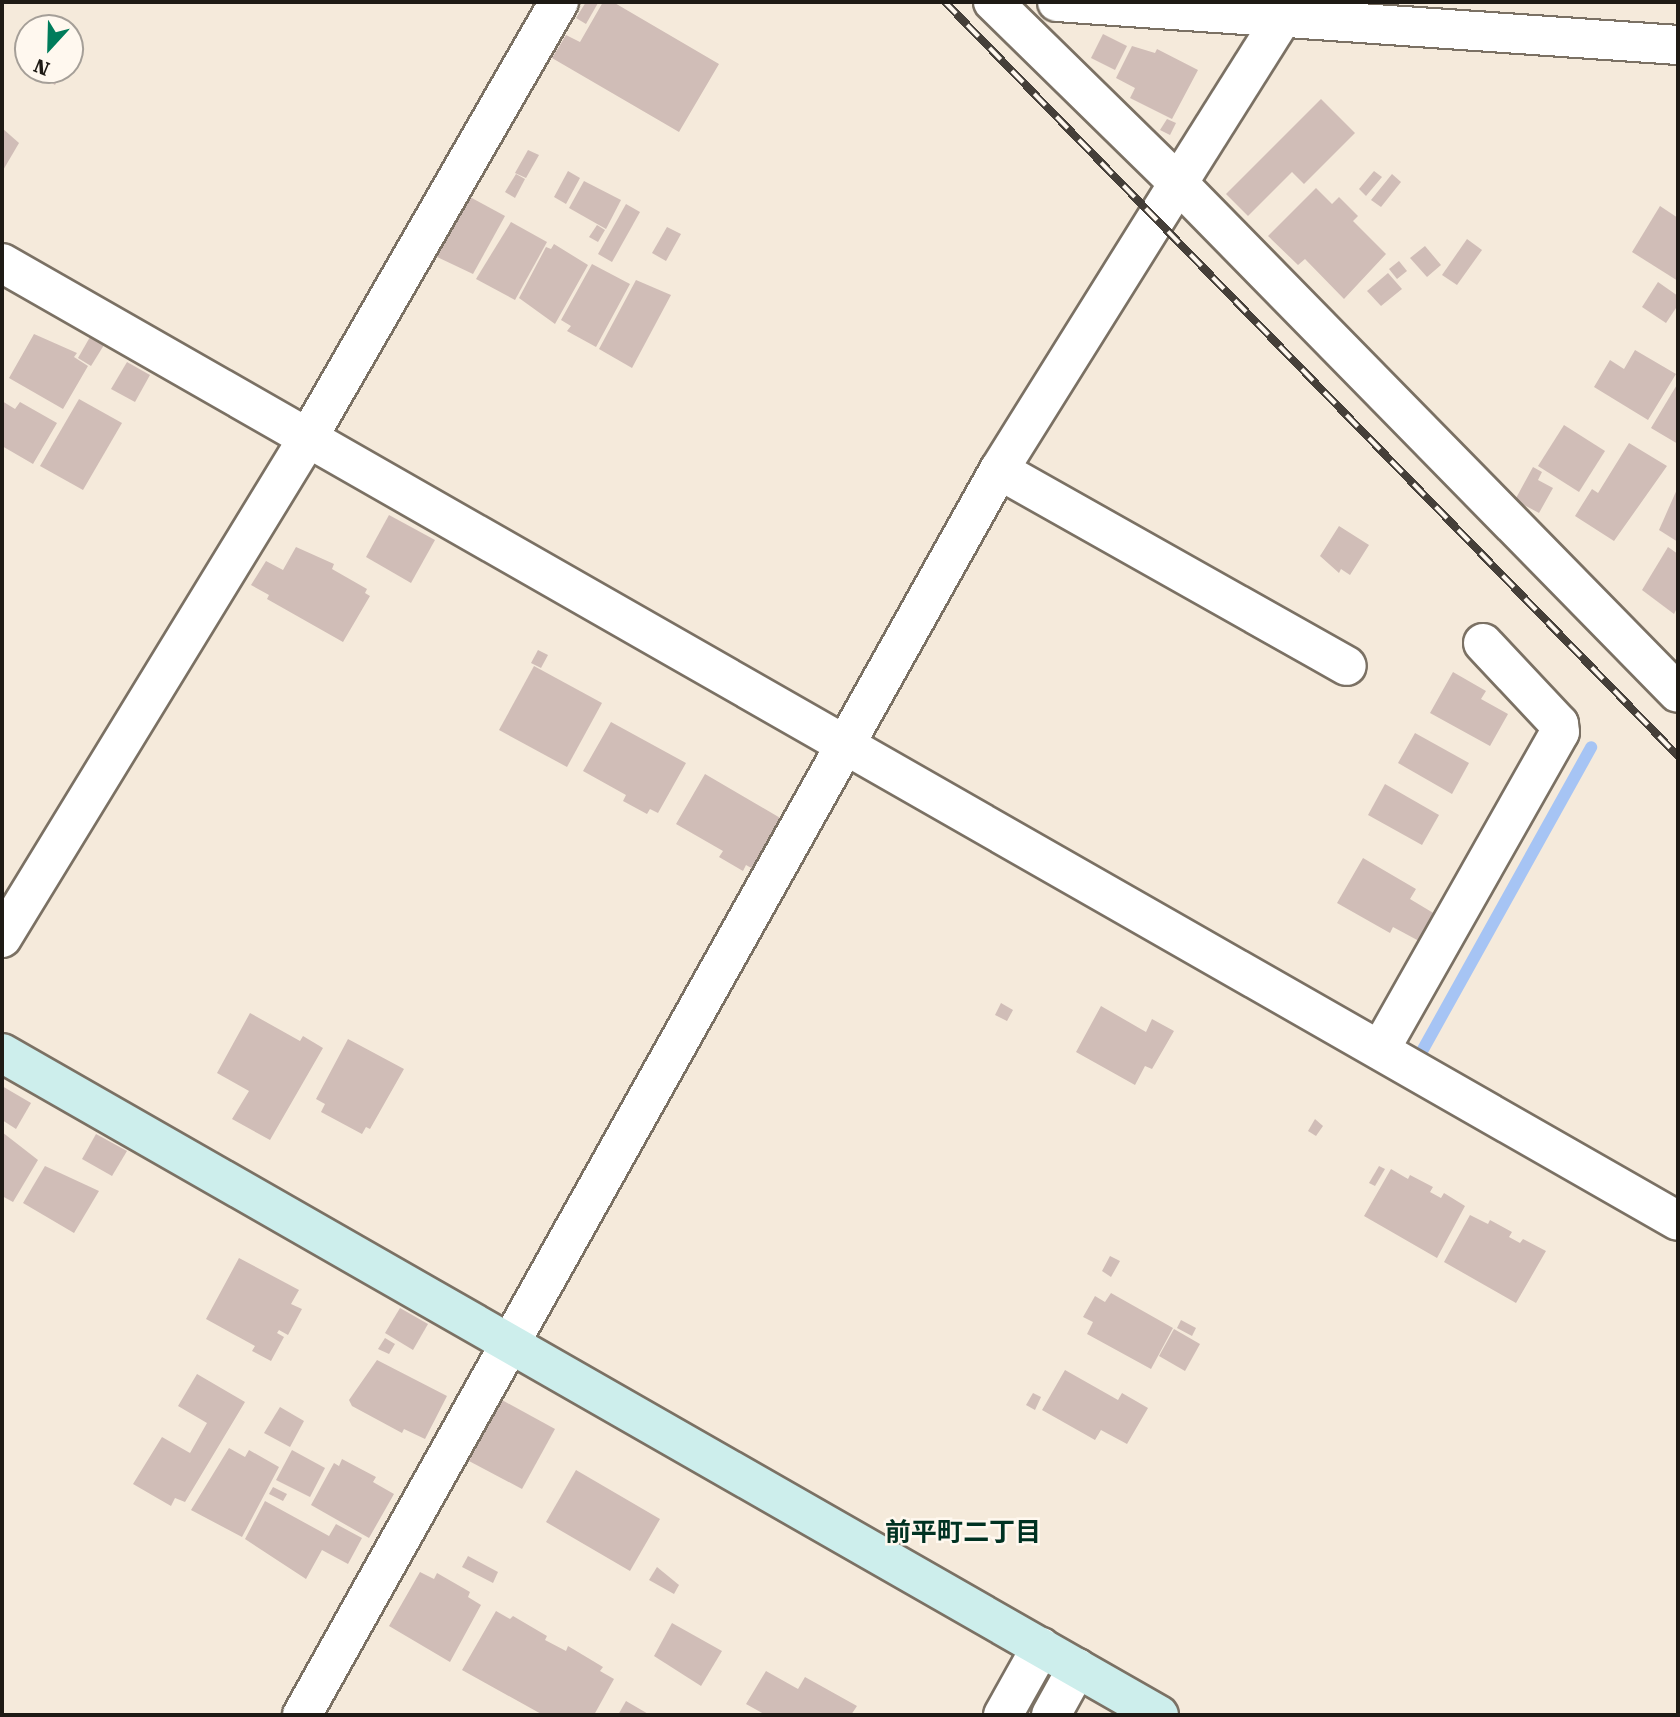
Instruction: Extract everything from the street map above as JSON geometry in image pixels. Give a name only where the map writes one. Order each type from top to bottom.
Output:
[{"type":"street","points":[[2,938],[309,436],[559,2]]},
{"type":"street","points":[[993,2],[1178,183],[1678,693]]},
{"type":"street","points":[[1057,2],[1283,15],[1678,45]]},
{"type":"street","points":[[302,1715],[999,470],[1283,15]]},
{"type":"street","points":[[2,263],[309,436],[846,747],[1678,1221]]},
{"type":"street","points":[[999,470],[1347,666]]},
{"type":"street","points":[[1380,1050],[1560,732],[1559,724],[1483,643]]},
{"type":"street","points":[[2,1053],[1159,1715]]},
{"type":"street","points":[[1003,1715],[1041,1647]]},
{"type":"street","points":[[1051,1715],[1077,1668]]},
{"type":"building","points":[[586,2],[598,3],[586,24],[576,18]]},
{"type":"building","points":[[603,2],[613,2],[719,64],[679,132],[552,58],[566,35],[580,42]]},
{"type":"building","points":[[1103,34],[1127,46],[1115,70],[1091,58]]},
{"type":"building","points":[[1132,46],[1155,53],[1157,49],[1198,70],[1172,119],[1130,98],[1135,88],[1116,78]]},
{"type":"building","points":[[1321,99],[1355,133],[1304,184],[1292,172],[1248,216],[1226,194]]},
{"type":"building","points":[[1167,119],[1176,123],[1170,135],[1160,130]]},
{"type":"building","points":[[2,128],[19,143],[2,172]]},
{"type":"building","points":[[528,150],[539,155],[526,178],[515,173]]},
{"type":"building","points":[[568,171],[580,178],[566,204],[554,197]]},
{"type":"building","points":[[1374,171],[1382,177],[1366,196],[1359,189]]},
{"type":"building","points":[[516,174],[525,179],[515,198],[505,192]]},
{"type":"building","points":[[1392,174],[1401,182],[1381,207],[1371,200]]},
{"type":"building","points":[[584,181],[621,200],[606,229],[569,208]]},
{"type":"building","points":[[1316,188],[1332,204],[1339,197],[1358,216],[1353,221],[1386,254],[1344,299],[1305,259],[1298,265],[1268,236]]},
{"type":"building","points":[[470,197],[505,216],[473,274],[435,256]]},
{"type":"building","points":[[626,204],[640,212],[612,262],[598,254]]},
{"type":"building","points":[[1660,206],[1678,218],[1678,281],[1632,252]]},
{"type":"building","points":[[511,222],[547,242],[515,300],[476,279]]},
{"type":"building","points":[[597,225],[605,230],[598,242],[589,237]]},
{"type":"building","points":[[667,227],[681,234],[666,261],[652,253]]},
{"type":"building","points":[[1467,239],[1482,250],[1457,285],[1442,275]]},
{"type":"building","points":[[554,244],[588,265],[555,324],[519,298],[546,247],[551,249]]},
{"type":"building","points":[[1425,246],[1441,265],[1427,277],[1410,258]]},
{"type":"building","points":[[1399,261],[1407,271],[1397,279],[1389,269]]},
{"type":"building","points":[[592,264],[630,284],[596,347],[567,331],[571,326],[561,320]]},
{"type":"building","points":[[1388,273],[1402,289],[1381,306],[1367,291]]},
{"type":"building","points":[[636,280],[671,295],[632,368],[599,349]]},
{"type":"building","points":[[1658,282],[1678,296],[1678,305],[1666,323],[1642,307]]},
{"type":"building","points":[[34,334],[77,353],[74,357],[88,366],[63,409],[9,378]]},
{"type":"building","points":[[90,337],[104,345],[91,366],[78,358]]},
{"type":"building","points":[[1635,350],[1676,374],[1648,420],[1594,387],[1610,360],[1624,369]]},
{"type":"building","points":[[127,362],[150,375],[135,402],[111,389]]},
{"type":"building","points":[[1678,383],[1678,444],[1651,428]]},
{"type":"building","points":[[79,399],[122,423],[83,490],[40,466]]},
{"type":"building","points":[[2,401],[15,409],[20,402],[57,423],[33,464],[2,446]]},
{"type":"building","points":[[1564,425],[1605,451],[1579,492],[1538,466]]},
{"type":"building","points":[[1629,443],[1667,466],[1614,541],[1575,516],[1592,489],[1598,493]]},
{"type":"building","points":[[1533,467],[1542,472],[1538,480],[1553,488],[1539,513],[1515,500]]},
{"type":"building","points":[[1678,487],[1678,542],[1659,530]]},
{"type":"building","points":[[389,515],[435,540],[411,583],[366,557]]},
{"type":"building","points":[[1339,526],[1369,545],[1350,575],[1341,569],[1339,573],[1320,556]]},
{"type":"building","points":[[296,547],[334,564],[332,569],[367,589],[365,593],[370,596],[343,642],[267,599],[269,595],[251,585],[266,561],[283,570]]},
{"type":"building","points":[[1668,547],[1678,554],[1678,606],[1674,614],[1642,590]]},
{"type":"building","points":[[538,650],[548,655],[541,668],[531,663]]},
{"type":"building","points":[[534,666],[602,703],[567,767],[499,730]]},
{"type":"building","points":[[1453,672],[1486,691],[1481,699],[1508,714],[1490,746],[1430,713]]},
{"type":"building","points":[[611,722],[686,763],[658,813],[650,809],[647,814],[623,801],[626,795],[583,771]]},
{"type":"building","points":[[1415,733],[1469,763],[1452,794],[1398,763]]},
{"type":"building","points":[[705,774],[782,819],[753,869],[746,865],[743,871],[719,857],[723,851],[676,824]]},
{"type":"building","points":[[1385,784],[1439,815],[1422,845],[1368,815]]},
{"type":"building","points":[[1363,858],[1416,889],[1410,899],[1435,914],[1419,941],[1393,927],[1390,933],[1337,903]]},
{"type":"building","points":[[1001,1003],[1013,1010],[1007,1021],[995,1015]]},
{"type":"building","points":[[1101,1006],[1146,1032],[1152,1019],[1174,1031],[1152,1069],[1145,1066],[1135,1085],[1076,1052]]},
{"type":"building","points":[[250,1013],[300,1041],[303,1036],[323,1048],[270,1140],[232,1119],[249,1091],[217,1073]]},
{"type":"building","points":[[348,1039],[404,1069],[370,1129],[366,1127],[362,1134],[321,1112],[325,1104],[316,1099]]},
{"type":"building","points":[[2,1086],[31,1103],[16,1129],[2,1120]]},
{"type":"building","points":[[1315,1119],[1323,1126],[1316,1136],[1308,1131]]},
{"type":"building","points":[[2,1132],[38,1160],[13,1202],[2,1196]]},
{"type":"building","points":[[96,1134],[127,1151],[112,1176],[82,1159]]},
{"type":"building","points":[[45,1166],[99,1191],[74,1233],[23,1203]]},
{"type":"building","points":[[1379,1166],[1385,1169],[1375,1186],[1369,1183]]},
{"type":"building","points":[[1391,1169],[1408,1179],[1410,1175],[1433,1187],[1430,1192],[1441,1198],[1444,1193],[1465,1206],[1437,1258],[1364,1216]]},
{"type":"building","points":[[1470,1215],[1488,1224],[1490,1220],[1512,1232],[1509,1237],[1520,1243],[1523,1239],[1546,1251],[1516,1303],[1444,1262]]},
{"type":"building","points":[[1110,1256],[1120,1261],[1111,1277],[1102,1271]]},
{"type":"building","points":[[239,1258],[299,1290],[291,1304],[302,1309],[288,1335],[279,1330],[277,1333],[284,1337],[271,1361],[252,1351],[255,1346],[206,1319]]},
{"type":"building","points":[[1111,1293],[1173,1328],[1151,1369],[1087,1334],[1093,1322],[1083,1317],[1095,1296],[1105,1302]]},
{"type":"building","points":[[400,1308],[428,1324],[413,1350],[385,1333]]},
{"type":"building","points":[[1181,1320],[1196,1328],[1192,1336],[1177,1328]]},
{"type":"building","points":[[1174,1329],[1200,1344],[1185,1371],[1159,1356]]},
{"type":"building","points":[[385,1338],[395,1344],[389,1354],[378,1349]]},
{"type":"building","points":[[377,1360],[447,1396],[425,1439],[404,1429],[402,1433],[352,1406],[349,1400]]},
{"type":"building","points":[[1065,1370],[1118,1400],[1122,1393],[1148,1408],[1127,1444],[1101,1430],[1095,1440],[1042,1410]]},
{"type":"building","points":[[197,1374],[245,1402],[185,1502],[175,1498],[171,1506],[133,1484],[162,1437],[190,1453],[207,1423],[178,1406]]},
{"type":"building","points":[[1033,1393],[1041,1397],[1035,1410],[1026,1405]]},
{"type":"building","points":[[502,1400],[555,1429],[522,1489],[469,1461]]},
{"type":"building","points":[[280,1407],[304,1421],[290,1447],[264,1433]]},
{"type":"building","points":[[229,1448],[245,1457],[249,1450],[279,1467],[242,1537],[191,1510]]},
{"type":"building","points":[[292,1450],[325,1468],[310,1497],[276,1480]]},
{"type":"building","points":[[342,1459],[376,1477],[373,1482],[394,1494],[369,1538],[311,1505],[334,1463],[339,1466]]},
{"type":"building","points":[[576,1470],[660,1519],[630,1571],[546,1522]]},
{"type":"building","points":[[273,1487],[287,1494],[283,1501],[269,1494]]},
{"type":"building","points":[[265,1501],[329,1536],[336,1524],[362,1538],[348,1564],[322,1550],[306,1579],[245,1539]]},
{"type":"building","points":[[468,1556],[498,1572],[493,1583],[462,1567]]},
{"type":"building","points":[[657,1567],[679,1585],[674,1594],[649,1580]]},
{"type":"building","points":[[420,1572],[434,1579],[437,1573],[470,1592],[468,1597],[481,1605],[450,1662],[389,1626]]},
{"type":"building","points":[[496,1611],[510,1619],[513,1616],[547,1636],[545,1640],[566,1651],[568,1646],[603,1667],[600,1671],[614,1679],[594,1715],[543,1715],[462,1670]]},
{"type":"building","points":[[672,1623],[722,1651],[701,1686],[654,1656]]},
{"type":"building","points":[[766,1671],[798,1689],[805,1677],[857,1706],[851,1715],[766,1715],[746,1704]]},
{"type":"building","points":[[626,1701],[650,1715],[618,1715]]},
{"type":"waterway","points":[[1421,1053],[1591,747]]},
{"type":"railway","points":[[945,2],[1678,756]]},
{"type":"district","name":"前平町二丁目","points":[[963,1533]]}]
